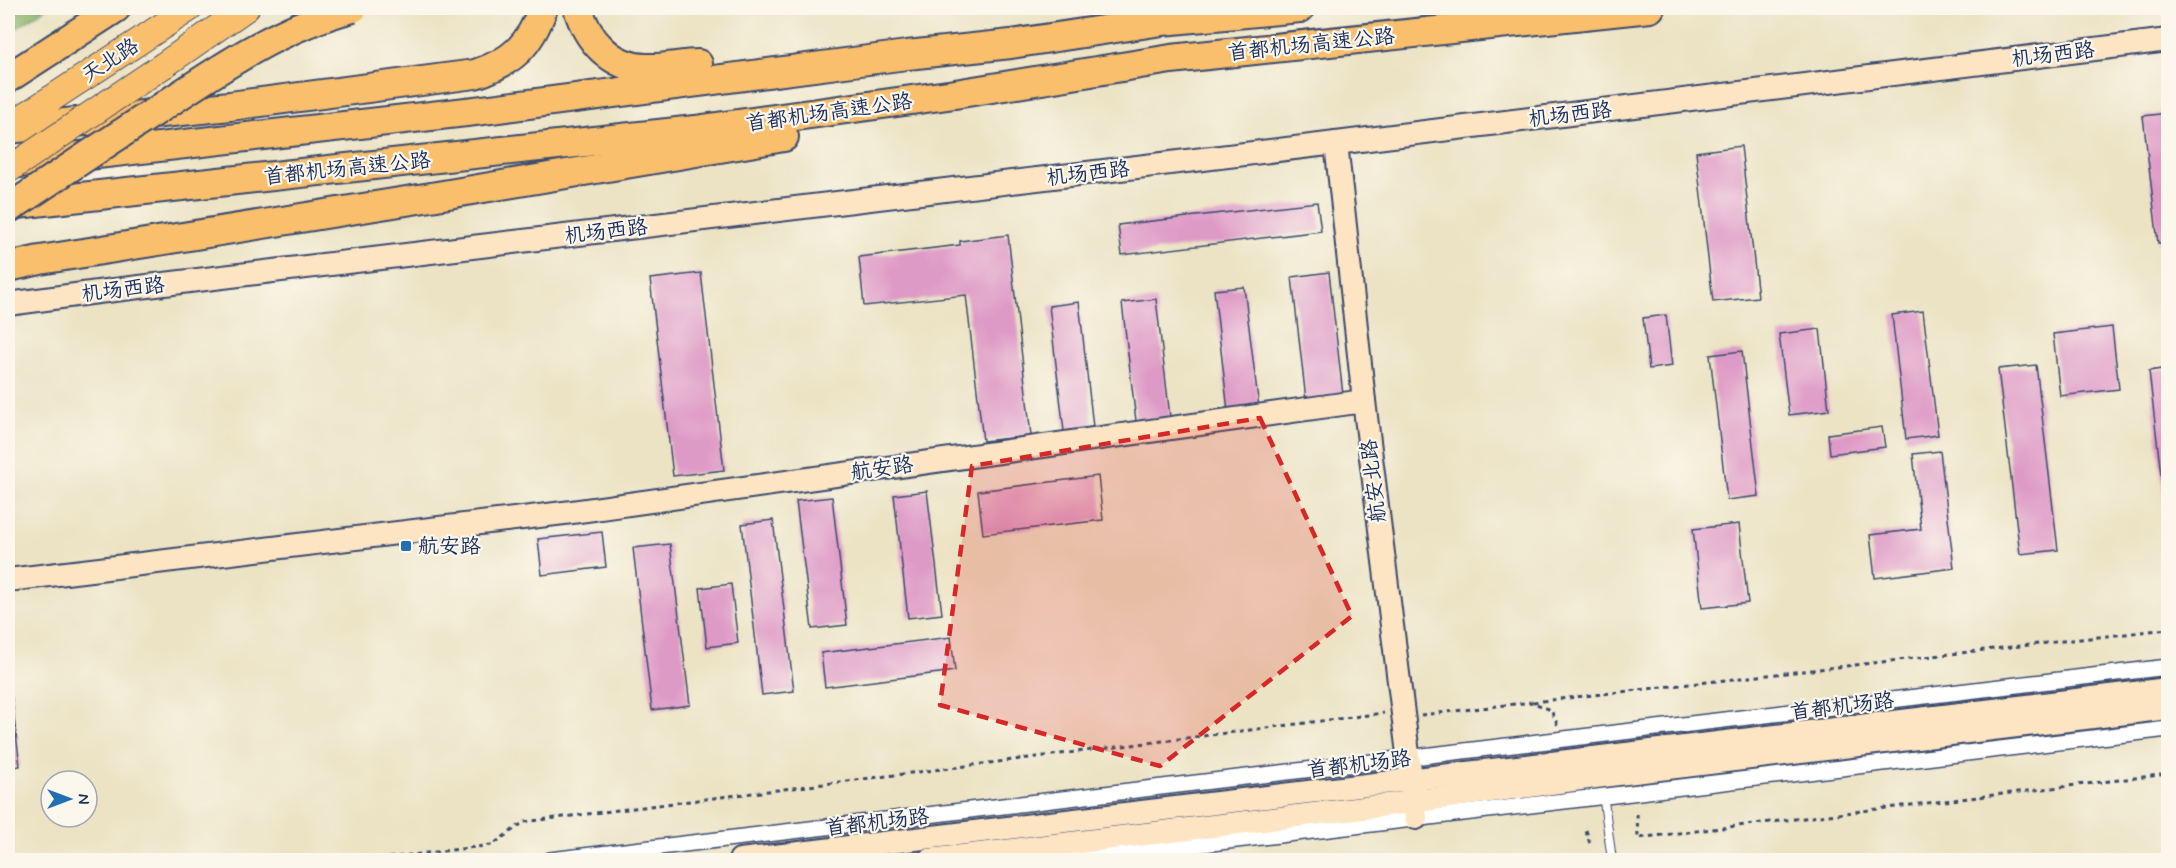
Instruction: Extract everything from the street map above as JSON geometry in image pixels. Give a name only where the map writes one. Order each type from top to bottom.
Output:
[{"type":"highway","points":[[8,78],[116,8]]},
{"type":"highway","points":[[8,207],[232,61],[287,32],[331,14],[353,8]]},
{"type":"highway","points":[[15,123],[230,106],[475,74],[497,67],[521,49],[531,37],[543,8]]},
{"type":"highway","points":[[578,8],[581,21],[595,42],[610,57],[626,65],[653,68],[706,64],[765,72],[784,71]]},
{"type":"highway","name":"首都机场高速公路","points":[[8,164],[475,111],[1011,44],[1162,21],[1300,8]]},
{"type":"highway","name":"首都机场高速公路","points":[[8,207],[695,130],[966,92],[1171,59],[1650,8]]},
{"type":"highway","points":[[8,267],[1042,93],[1171,59]]},
{"type":"main road","name":"天北路","points":[[15,123],[190,8]]},
{"type":"main road","points":[[8,170],[246,8]]},
{"type":"street","name":"机场西路","points":[[8,304],[2169,40]]},
{"type":"street","name":"航安北路","points":[[1336,143],[1364,401],[1413,800]]},
{"type":"street","name":"航安路","points":[[8,580],[572,512],[1364,401]]},
{"type":"street","name":"首都机场路","points":[[1069,861],[2169,667]]},
{"type":"street","name":"首都机场路","points":[[1599,766],[2169,689]]},
{"type":"street","name":"首都机场路","points":[[1599,766],[2169,708]]},
{"type":"street","name":"首都机场路","points":[[550,861],[1407,758],[1599,766],[2169,729]]},
{"type":"street","name":"首都机场路","points":[[740,861],[1413,800]]},
{"type":"street","name":"首都机场路","points":[[929,861],[1413,800]]},
{"type":"lane","points":[[1599,766],[1612,861]]},
{"type":"path","points":[[371,861],[492,845],[524,822],[1387,713],[1390,718],[1402,717],[2169,629]]},
{"type":"path","points":[[1532,702],[1551,710],[1561,732]]},
{"type":"path","points":[[1637,814],[1638,838],[2169,774]]},
{"type":"path","points":[[1586,830],[1590,844]]},
{"type":"highlighted area","points":[[1260,418],[1352,616],[1160,766],[940,705],[972,466]]},
{"type":"green space","points":[[8,8],[46,8],[8,34]]},
{"type":"building","points":[[2168,113],[2168,242],[2158,243],[2143,116]]},
{"type":"building","points":[[1741,146],[1758,297],[1713,302],[1696,152]]},
{"type":"building","points":[[1317,202],[1321,231],[1122,255],[1118,225]]},
{"type":"building","points":[[1008,235],[1031,436],[983,441],[966,295],[864,306],[859,257],[960,245],[960,241]]},
{"type":"building","points":[[1329,272],[1343,395],[1306,400],[1292,277]]},
{"type":"building","points":[[701,273],[724,470],[673,476],[650,279]]},
{"type":"building","points":[[1244,287],[1259,408],[1228,411],[1214,290]]},
{"type":"building","points":[[1156,299],[1170,417],[1136,421],[1122,303]]},
{"type":"building","points":[[1079,302],[1093,427],[1064,431],[1049,306]]},
{"type":"building","points":[[1923,311],[1938,435],[1906,439],[1892,315]]},
{"type":"building","points":[[1666,315],[1672,366],[1649,369],[1643,318]]},
{"type":"building","points":[[2112,327],[2119,389],[2060,396],[2053,334]]},
{"type":"building","points":[[1820,329],[1829,410],[1789,415],[1779,334]]},
{"type":"building","points":[[1742,351],[1759,496],[1727,500],[1710,355]]},
{"type":"building","points":[[2036,365],[2058,550],[2020,554],[1998,369]]},
{"type":"building","points":[[2168,368],[2168,527],[2167,527],[2149,371]]},
{"type":"building","points":[[1882,427],[1885,447],[1830,454],[1828,434]]},
{"type":"building","points":[[1940,451],[1954,568],[1875,578],[1870,535],[1921,529],[1913,454]]},
{"type":"building","points":[[1098,476],[1103,520],[983,534],[978,491]]},
{"type":"building","points":[[927,491],[942,614],[908,618],[894,495]]},
{"type":"building","points":[[832,497],[847,625],[812,629],[796,501]]},
{"type":"building","points":[[773,520],[794,691],[762,695],[742,524]]},
{"type":"building","points":[[1739,524],[1748,603],[1702,608],[1693,529]]},
{"type":"building","points":[[602,532],[606,567],[542,575],[538,539]]},
{"type":"building","points":[[670,544],[690,705],[652,710],[633,548]]},
{"type":"building","points":[[731,584],[738,643],[707,647],[700,588]]},
{"type":"building","points":[[951,637],[955,671],[825,687],[821,653]]},
{"type":"building","points":[[8,679],[20,766],[8,768]]},
{"type":"place","name":"航安路","points":[[406,546]]}]
